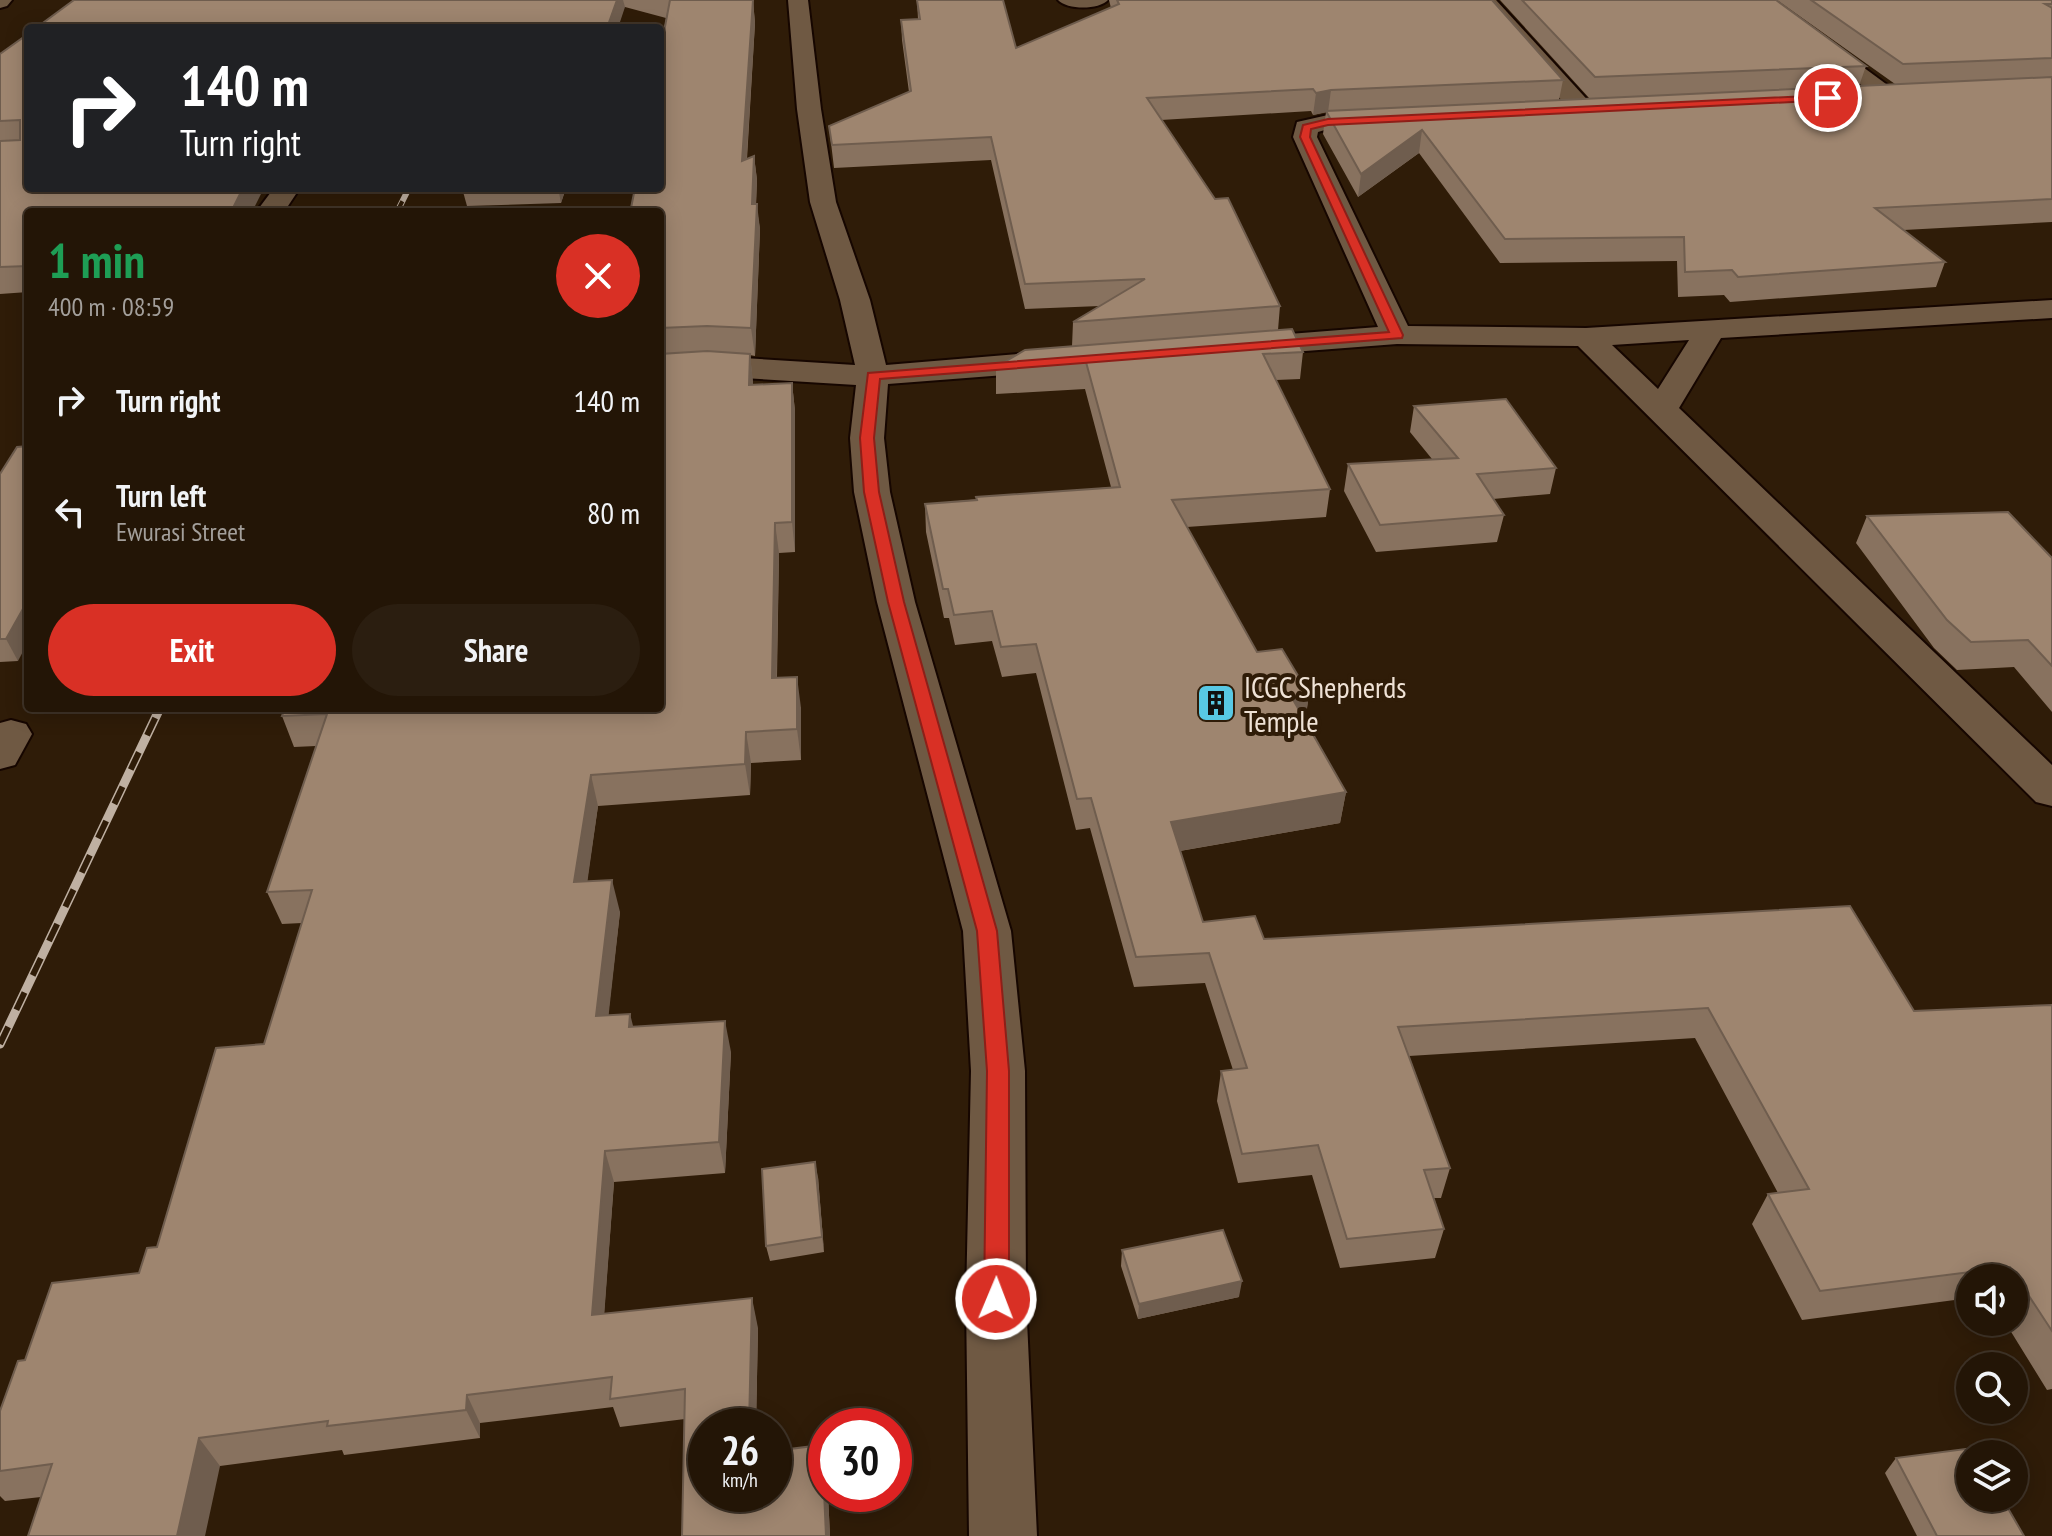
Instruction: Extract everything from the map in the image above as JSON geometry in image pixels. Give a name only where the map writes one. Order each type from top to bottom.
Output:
[{"type":"street","points":[[798,0],[809,109],[823,202],[855,300],[873,376],[867,438],[872,492],[896,602],[987,931],[998,1071],[996,1299],[1003,1536]]},
{"type":"street","points":[[1068,0],[1098,0]]},
{"type":"street","points":[[1485,0],[1584,111]]},
{"type":"street","points":[[1759,0],[1889,95]]},
{"type":"street","points":[[1843,97],[1918,93]]},
{"type":"street","points":[[1553,112],[1615,109]]},
{"type":"street","points":[[1397,335],[1305,137],[1306,127],[1328,122],[1414,118]]},
{"type":"street","points":[[1206,350],[1397,335],[1586,337],[2052,309]]},
{"type":"street","points":[[1661,410],[1711,329]]},
{"type":"street","points":[[1586,337],[2052,791]]},
{"type":"street","points":[[664,369],[711,366],[873,376],[1080,360]]},
{"type":"building","points":[[74,0],[617,0],[608,24],[41,24]]},
{"type":"building","points":[[670,0],[753,0],[742,161],[754,156],[752,204],[757,204],[751,328],[664,328],[664,208],[631,208],[634,192],[664,192],[664,32]]},
{"type":"building","points":[[917,0],[1003,0],[1016,48],[1119,4],[1117,0],[1492,0],[1563,80],[1147,98],[1215,199],[1228,198],[1280,306],[1073,322],[1145,279],[1025,284],[991,137],[832,145],[829,126],[911,91],[901,20],[920,19]]},
{"type":"building","points":[[1522,0],[1776,0],[1866,66],[1595,77]]},
{"type":"building","points":[[1811,0],[2052,0],[2052,4],[2045,4],[2052,8],[2052,58],[1903,64]]},
{"type":"building","points":[[24,37],[24,192],[241,192],[233,208],[24,208],[24,266],[0,267],[0,141],[20,140],[20,120],[0,121],[0,54]]},
{"type":"building","points":[[2052,77],[2052,199],[1875,208],[1945,262],[1738,277],[1732,270],[1685,272],[1684,237],[1505,239],[1422,130],[1361,174],[1326,111]]},
{"type":"building","points":[[1292,329],[1303,352],[1263,354],[1330,489],[1172,500],[1257,652],[1282,649],[1309,694],[1291,696],[1346,792],[1171,822],[1203,922],[1255,916],[1264,939],[1850,906],[1914,1011],[2052,1005],[2052,1331],[2028,1294],[2028,1264],[1956,1264],[1956,1274],[1820,1291],[1768,1194],[1809,1189],[1708,1008],[1398,1027],[1450,1168],[1424,1170],[1444,1229],[1347,1239],[1318,1145],[1242,1154],[1221,1071],[1247,1068],[1209,953],[1136,957],[1091,798],[1077,799],[1036,644],[1001,647],[992,611],[954,615],[948,589],[943,589],[925,504],[977,500],[976,497],[1120,487],[1086,362],[996,367],[1025,350]]},
{"type":"building","points":[[707,351],[750,354],[749,385],[792,383],[792,522],[775,523],[772,678],[797,677],[797,729],[746,732],[745,764],[591,775],[574,882],[612,880],[596,1016],[630,1014],[629,1027],[725,1021],[719,1142],[605,1151],[592,1315],[752,1298],[749,1408],[688,1408],[688,1512],[792,1512],[792,1449],[808,1447],[808,1512],[825,1512],[826,1536],[682,1536],[685,1389],[610,1399],[612,1377],[467,1395],[466,1410],[327,1426],[328,1421],[199,1438],[177,1536],[28,1536],[52,1464],[0,1471],[0,1411],[18,1361],[25,1360],[52,1283],[139,1273],[147,1248],[157,1247],[216,1048],[264,1044],[312,890],[267,892],[327,714],[282,716],[284,712],[664,712],[664,354]]},
{"type":"building","points":[[1506,399],[1556,468],[1477,474],[1504,515],[1380,525],[1348,464],[1458,458],[1414,406]]},
{"type":"building","points":[[24,446],[24,607],[6,639],[0,639],[0,474],[17,447]]},
{"type":"building","points":[[2008,512],[2052,558],[2052,666],[2028,640],[1971,642],[1947,620],[1867,516]]},
{"type":"building","points":[[815,1162],[822,1237],[766,1246],[762,1169]]},
{"type":"building","points":[[1223,1230],[1242,1281],[1139,1304],[1122,1250]]},
{"type":"building","points":[[1956,1450],[1956,1512],[2010,1512],[2024,1536],[1937,1536],[1896,1458]]},
{"type":"railway","points":[[399,208],[407,192]]},
{"type":"railway","points":[[0,1044],[158,712]]},
{"type":"place","name":"ICGC Shepherds Temple","points":[[1216,703]]},
{"type":"route","points":[[996,1299],[998,1071],[987,931],[896,602],[872,492],[867,438],[873,376],[1397,335],[1305,137],[1306,127],[1328,122],[1828,98]]}]
